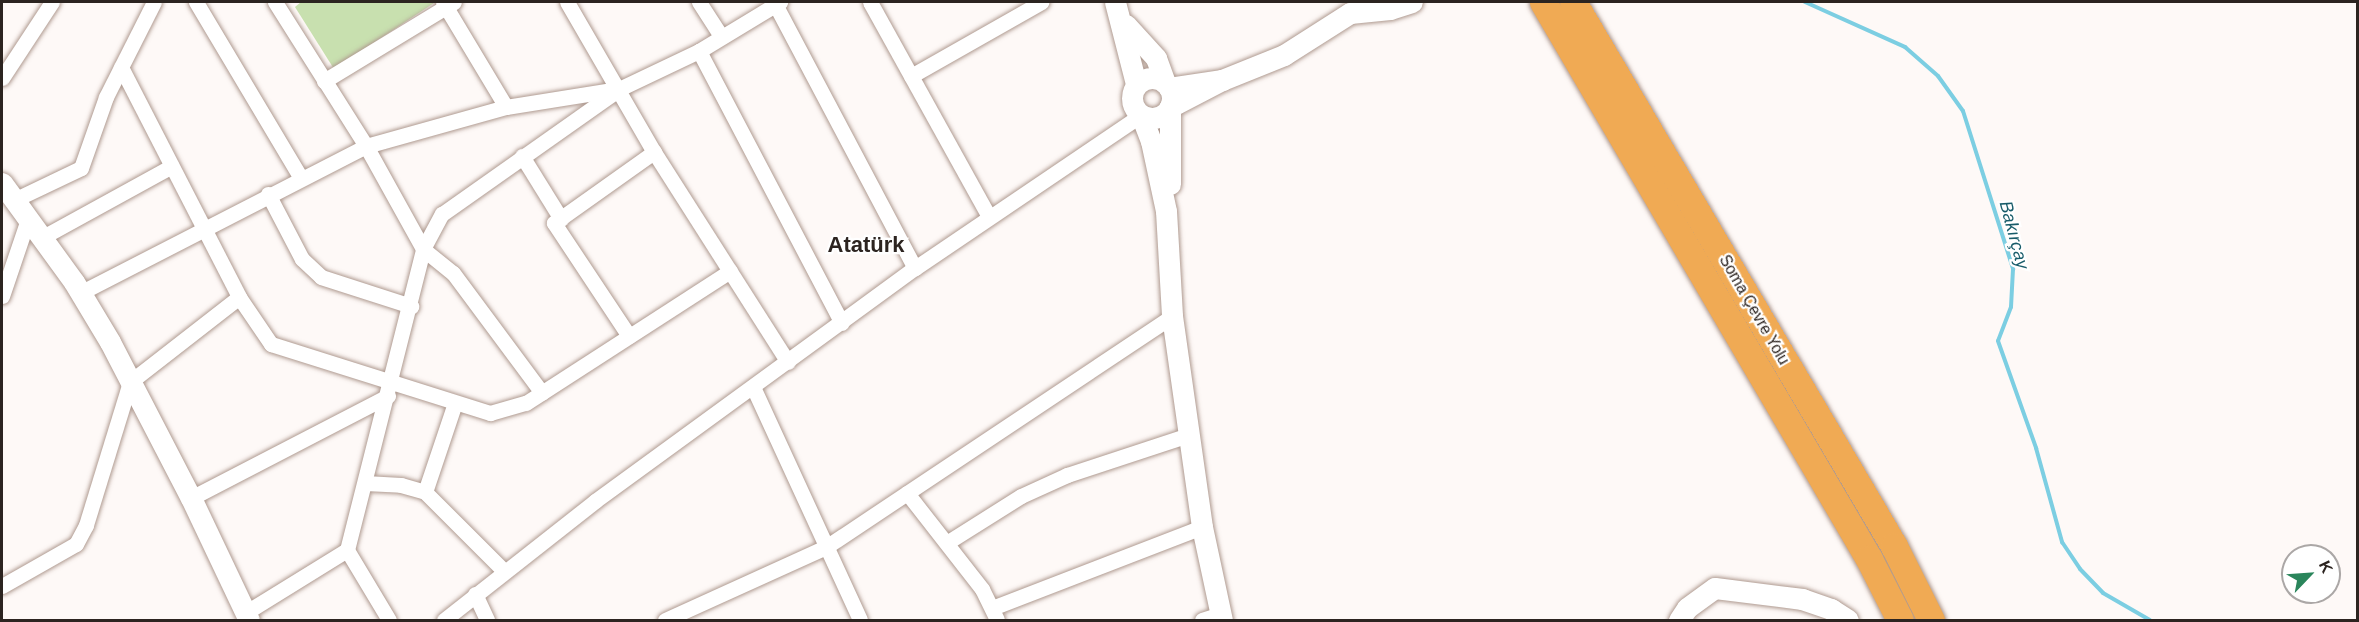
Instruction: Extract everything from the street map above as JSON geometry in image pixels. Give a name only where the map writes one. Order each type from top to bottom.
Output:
[{"type":"highway","name":"Soma Çevre Yolu","points":[[1544,2],[1869,559],[1900,621]]},
{"type":"highway","name":"Soma Çevre Yolu","points":[[1574,2],[1893,546],[1931,621]]},
{"type":"street","points":[[2,78],[52,2]]},
{"type":"street","points":[[14,200],[81,168],[121,68],[154,2]]},
{"type":"street","points":[[196,2],[301,178]]},
{"type":"street","points":[[567,2],[654,152],[788,362]]},
{"type":"street","points":[[699,2],[721,36]]},
{"type":"street","points":[[870,2],[988,215]]},
{"type":"street","points":[[911,76],[1041,2]]},
{"type":"street","points":[[1168,93],[1222,80],[1292,50],[1350,13],[1390,9],[1412,2]]},
{"type":"street","points":[[278,3],[366,146],[423,249],[453,273],[542,393]]},
{"type":"street","points":[[324,81],[447,3],[506,107]]},
{"type":"street","points":[[2,183],[80,293],[191,498],[247,616],[348,550],[411,306],[423,249],[442,214],[619,89],[699,51],[778,3],[915,268]]},
{"type":"street","points":[[1118,9],[1136,84],[1131,97],[1151,141],[1166,211]]},
{"type":"street","points":[[1118,9],[1140,44],[1156,58],[1168,93],[1166,211],[1172,316],[1215,618]]},
{"type":"street","points":[[699,51],[842,323]]},
{"type":"street","points":[[121,68],[239,297],[271,344],[389,389],[490,413],[526,403],[730,271]]},
{"type":"street","points":[[1136,84],[1154,78],[1168,93]]},
{"type":"street","points":[[80,293],[268,194],[366,146],[506,107],[619,89]]},
{"type":"street","points":[[444,621],[503,570],[988,215],[1141,115],[1161,116],[1168,93]]},
{"type":"street","points":[[629,336],[554,223],[654,152]]},
{"type":"street","points":[[522,156],[561,219]]},
{"type":"street","points":[[41,238],[172,166]]},
{"type":"street","points":[[268,194],[302,259],[321,277],[411,306]]},
{"type":"street","points":[[2,296],[28,219]]},
{"type":"street","points":[[2,586],[76,544],[86,525],[130,382],[239,297]]},
{"type":"street","points":[[665,621],[826,547],[1172,316]]},
{"type":"street","points":[[753,387],[860,621]]},
{"type":"street","points":[[191,498],[389,389]]},
{"type":"street","points":[[425,492],[455,403]]},
{"type":"street","points":[[948,542],[1049,484],[1189,435]]},
{"type":"street","points":[[365,483],[401,485],[425,492],[503,570]]},
{"type":"street","points":[[907,493],[948,542],[994,614],[1202,527]]},
{"type":"street","points":[[348,550],[389,621]]},
{"type":"street","points":[[1679,621],[1688,608],[1715,588],[1802,599],[1831,609],[1848,621]]},
{"type":"street","points":[[475,594],[487,621]]},
{"type":"green space","points":[[301,2],[434,3],[334,69],[295,7]]},
{"type":"waterway","name":"Bakırçay","points":[[1805,2],[1905,47],[1938,76],[1963,111],[2013,269],[2011,307],[1998,341],[2036,448],[2062,542],[2080,569],[2103,593],[2150,620]]},
{"type":"district","name":"Atatürk","points":[[866,245]]}]
